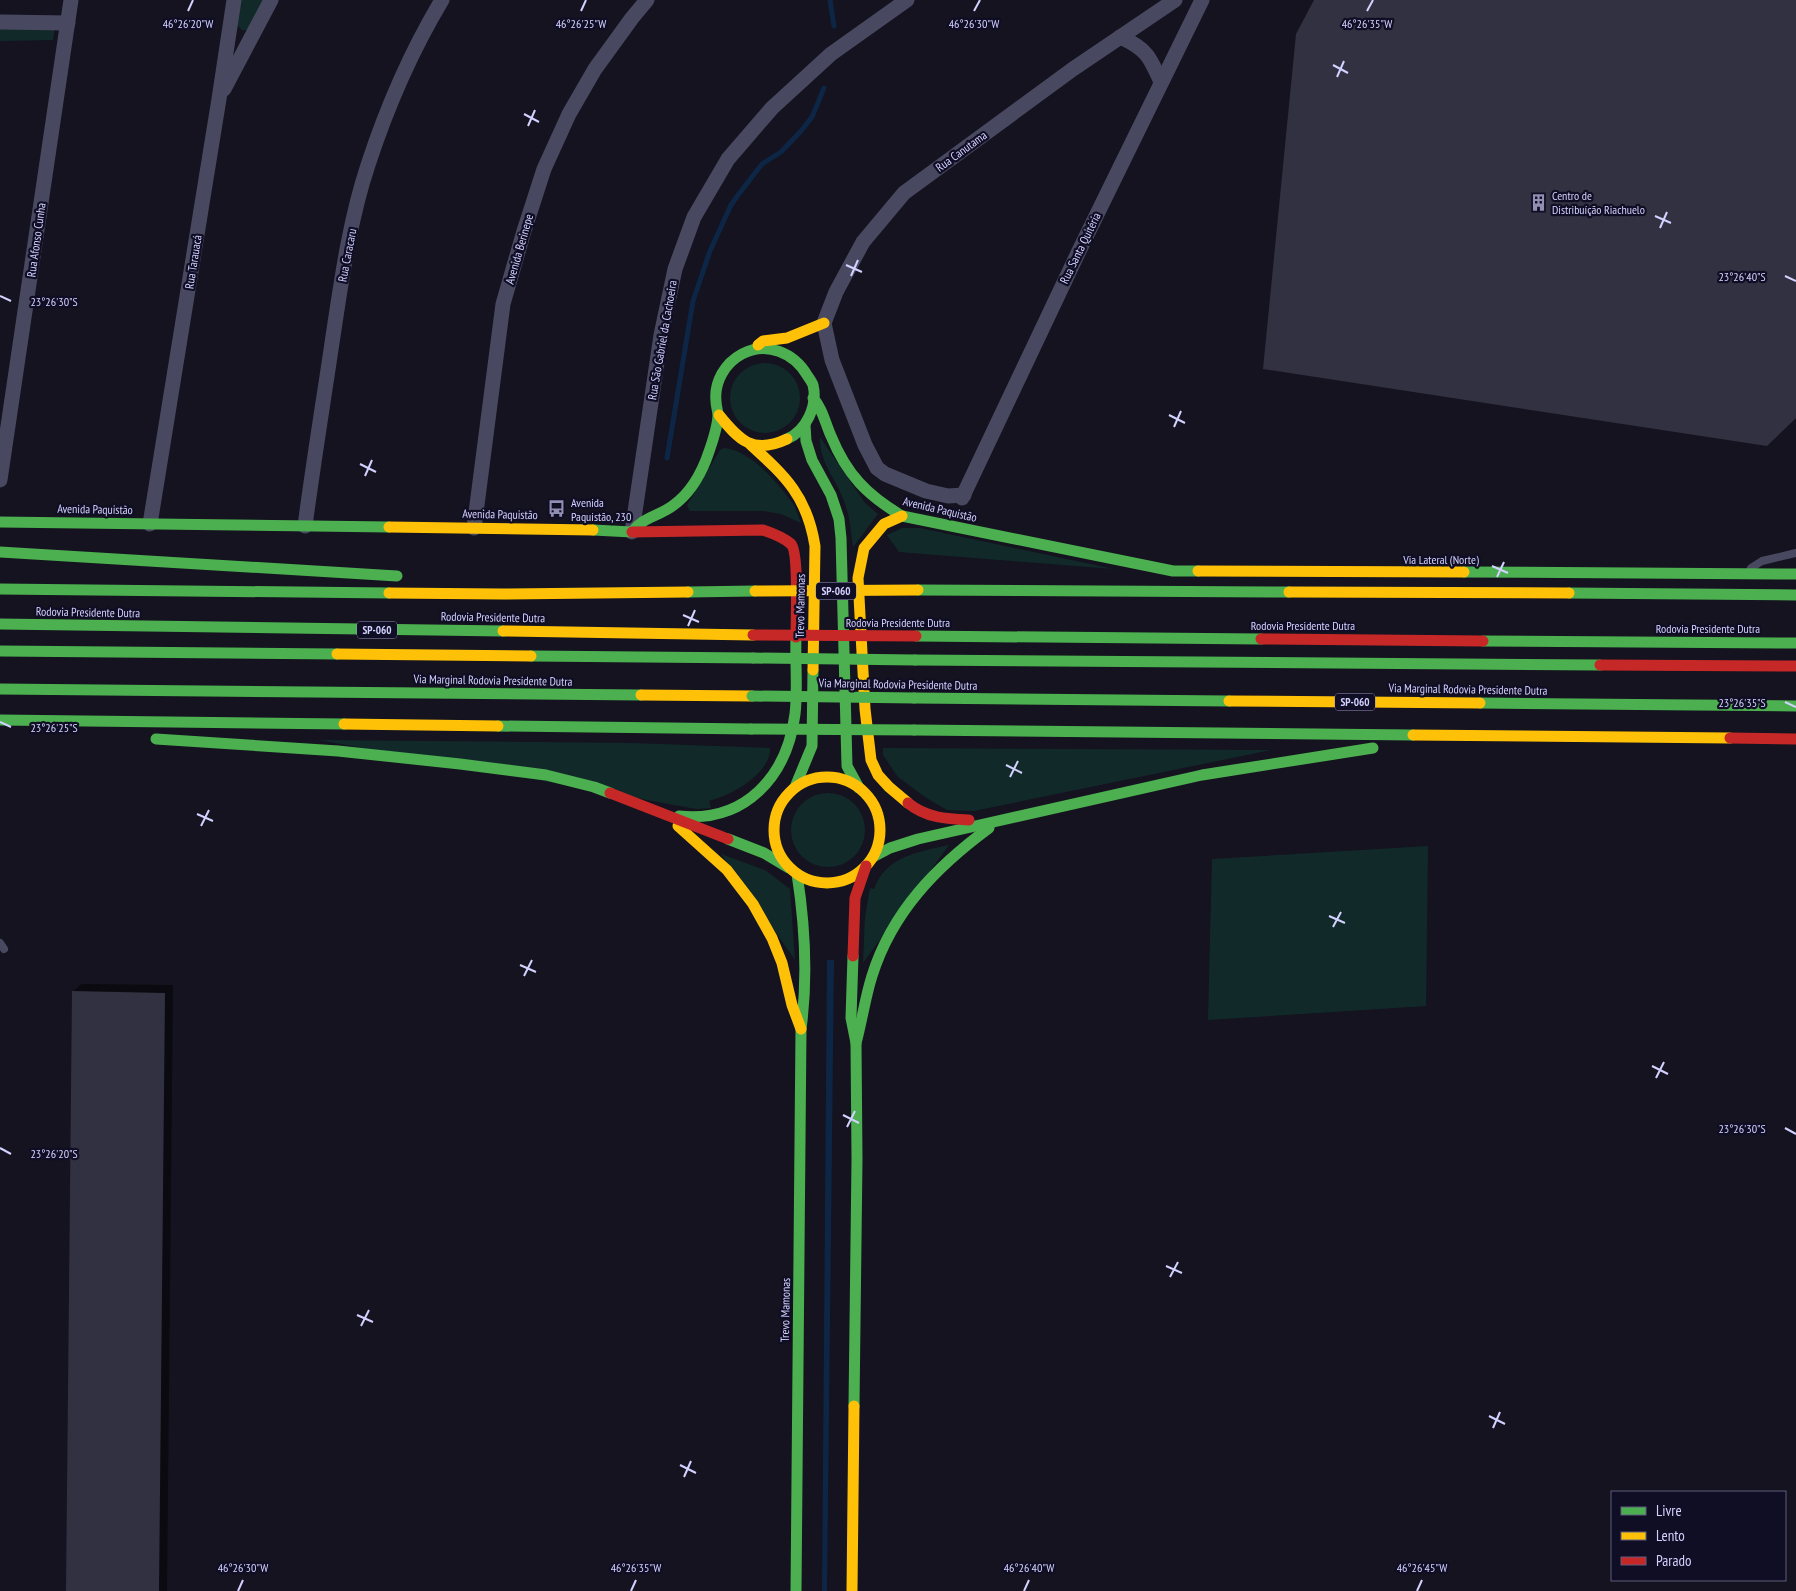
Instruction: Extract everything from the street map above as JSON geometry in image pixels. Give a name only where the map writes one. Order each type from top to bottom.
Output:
[{"type":"main road","points":[[632,532],[642,520],[666,510],[690,489],[700,475],[719,415],[715,394],[720,376],[732,360],[763,342],[787,338],[824,323]]},
{"type":"main road","name":"Avenida Paquistão","points":[[749,351],[768,349],[778,351],[789,355],[805,371],[813,389],[813,398],[821,406],[832,439],[851,475],[867,493],[902,516],[1147,566]]},
{"type":"main road","name":"Trevo Mamonas","points":[[750,444],[777,445],[798,434],[811,414],[813,398]]},
{"type":"main road","name":"Trevo Mamonas","points":[[719,415],[724,426],[733,435],[750,444],[785,476],[807,510],[813,530],[815,546],[812,746],[795,787]]},
{"type":"main road","name":"Trevo Mamonas","points":[[805,425],[806,441],[812,460],[831,495],[839,519],[847,766],[859,788],[873,803],[880,824],[878,847],[855,898],[852,1018],[856,1043]]},
{"type":"main road","points":[[902,516],[884,524],[864,548],[858,578],[865,709],[871,760],[878,775],[901,799],[928,815],[963,821],[982,818],[1003,819]]},
{"type":"main road","name":"Avenida Paquistão","points":[[0,522],[632,532],[763,530],[775,534],[792,545],[796,585],[795,713],[792,732],[782,759],[765,786],[754,797],[728,812],[704,817],[668,816]]},
{"type":"main road","points":[[0,552],[406,577]]},
{"type":"main road","name":"Via Lateral (Norte)","points":[[1147,566],[1173,571],[1796,574]]},
{"type":"main road","points":[[439,582],[502,594]]},
{"type":"main road","name":"Rodovia Presidente Dutra","points":[[0,589],[502,594],[918,590],[1796,595]]},
{"type":"main road","name":"Rodovia Presidente Dutra","points":[[0,624],[753,635],[1796,642]]},
{"type":"main road","name":"SP-060","points":[[0,652],[1796,666]]},
{"type":"main road","name":"Via Marginal Rodovia Presidente Dutra","points":[[0,689],[1796,706]]},
{"type":"main road","points":[[0,720],[1796,740]]},
{"type":"main road","points":[[69,722],[103,734]]},
{"type":"main road","points":[[141,737],[216,744],[338,751],[546,775],[594,787],[764,853],[793,871],[817,882],[833,883],[848,879],[890,848],[910,841],[1210,774],[1451,736]]},
{"type":"main road","name":"Trevo Mamonas","points":[[793,871],[777,850],[774,836],[774,822],[777,809],[785,797],[795,787],[807,780],[827,777],[848,781],[859,788]]},
{"type":"main road","points":[[668,816],[727,870],[753,904],[772,938],[782,963],[792,1005],[801,1029]]},
{"type":"main road","points":[[852,1591],[857,1159],[856,1043],[873,975],[900,914],[917,890],[958,850],[1003,819]]},
{"type":"main road","points":[[793,871],[801,897],[804,948],[805,1006],[801,1029]]},
{"type":"main road","name":"Trevo Mamonas","points":[[796,1591],[801,1029]]},
{"type":"street","name":"Rua Afonso Cunha","points":[[0,480],[72,0]]},
{"type":"street","name":"Rua Tarauacá","points":[[150,524],[234,0]]},
{"type":"street","points":[[219,99],[271,0]]},
{"type":"street","name":"Rua Caracaru","points":[[305,526],[338,299],[352,225],[367,166],[391,103],[430,19],[442,0]]},
{"type":"street","name":"Avenida Berinepe","points":[[474,528],[503,304],[544,169],[569,114],[595,70],[647,0]]},
{"type":"street","name":"Rua São Gabriel da Cachoeira","points":[[632,532],[661,335],[675,269],[694,217],[728,159],[772,108],[831,54],[907,0]]},
{"type":"street","name":"Rua Canutama","points":[[824,323],[836,292],[863,242],[904,194],[1073,69],[1175,0]]},
{"type":"street","name":"Rua Santa Quitéria","points":[[824,323],[832,360],[865,445],[877,468],[884,474],[926,491],[948,496],[963,496],[1078,253],[1202,0]]},
{"type":"street","points":[[0,22],[68,23]]},
{"type":"street","points":[[1120,37],[1136,44],[1148,55],[1162,82]]},
{"type":"lane","points":[[1743,574],[1762,561],[1796,553]]},
{"type":"green space","points":[[240,0],[263,0],[250,30],[242,30],[237,25]]},
{"type":"green space","points":[[0,27],[55,27],[53,40],[0,41]]},
{"type":"green space","points":[[765,363],[778,366],[790,373],[797,385],[800,398],[797,411],[790,423],[778,430],[765,433],[752,430],[740,423],[733,411],[730,398],[733,385],[740,373],[752,366]]},
{"type":"green space","points":[[820,437],[865,503],[878,514],[853,547],[846,507],[822,454]]},
{"type":"green space","points":[[724,448],[743,454],[762,468],[793,503],[801,523],[781,514],[763,511],[690,511],[687,505],[720,450]]},
{"type":"green space","points":[[902,528],[920,528],[1114,569],[899,552],[887,535]]},
{"type":"green space","points":[[319,740],[631,743],[770,748],[769,758],[757,775],[738,789],[709,801],[711,808],[696,809]]},
{"type":"green space","points":[[883,748],[1271,750],[974,811],[947,810],[925,797],[898,777],[883,755]]},
{"type":"green space","points":[[821,793],[835,793],[849,799],[859,809],[865,823],[863,844],[849,861],[835,867],[821,867],[807,861],[797,851],[791,837],[791,823],[797,809],[807,799]]},
{"type":"green space","points":[[949,845],[863,963],[865,917],[870,888],[874,889],[886,869],[904,857]]},
{"type":"green space","points":[[1428,846],[1426,1006],[1208,1020],[1212,859]]},
{"type":"green space","points":[[721,854],[765,870],[790,889],[795,960]]},
{"type":"water","points":[[827,960],[834,960],[827,1591],[822,1591]]},
{"type":"building","name":"Centro de Distribuíção Riachuelo","points":[[1314,0],[1796,0],[1796,418],[1767,446],[1263,369],[1296,34]]},
{"type":"building","points":[[72,991],[165,993],[159,1591],[66,1591]]},
{"type":"waterway","points":[[830,0],[834,26]]},
{"type":"waterway","points":[[667,458],[693,301],[710,251],[731,205],[762,164],[781,152],[801,131],[812,117],[824,88]]},
{"type":"traffic: fast","points":[[593,530],[632,532],[644,521],[673,506],[685,495],[699,475],[714,438],[718,416],[716,394],[719,380],[730,362],[742,354],[751,350],[761,349],[779,351],[802,367],[812,383],[814,401],[809,417],[800,430],[787,439]]},
{"type":"traffic: fast","points":[[813,398],[822,411],[837,450],[851,473],[868,492],[902,516],[1173,571],[1198,571]]},
{"type":"traffic: fast","points":[[805,425],[806,441],[812,460],[831,495],[839,519],[847,766],[859,788]]},
{"type":"traffic: fast","points":[[0,522],[389,527]]},
{"type":"traffic: fast","points":[[0,552],[397,576]]},
{"type":"traffic: fast","points":[[1464,572],[1796,574]]},
{"type":"traffic: fast","points":[[0,589],[389,593]]},
{"type":"traffic: fast","points":[[918,590],[1289,592]]},
{"type":"traffic: fast","points":[[688,592],[755,591]]},
{"type":"traffic: fast","points":[[1569,593],[1796,595]]},
{"type":"traffic: fast","points":[[0,624],[503,631]]},
{"type":"traffic: fast","points":[[916,636],[1261,639]]},
{"type":"traffic: fast","points":[[679,816],[703,816],[724,812],[743,803],[759,791],[772,776],[783,758],[795,714],[796,637]]},
{"type":"traffic: fast","points":[[1483,641],[1796,643]]},
{"type":"traffic: fast","points":[[0,651],[337,654]]},
{"type":"traffic: fast","points":[[531,656],[753,658]]},
{"type":"traffic: fast","points":[[753,658],[915,660]]},
{"type":"traffic: fast","points":[[915,660],[1600,665]]},
{"type":"traffic: fast","points":[[795,787],[812,746],[813,670]]},
{"type":"traffic: fast","points":[[0,689],[641,695]]},
{"type":"traffic: fast","points":[[752,696],[914,698]]},
{"type":"traffic: fast","points":[[914,698],[1229,701]]},
{"type":"traffic: fast","points":[[1480,703],[1796,706]]},
{"type":"traffic: fast","points":[[0,720],[344,724]]},
{"type":"traffic: fast","points":[[498,726],[751,729]]},
{"type":"traffic: fast","points":[[751,729],[914,730]]},
{"type":"traffic: fast","points":[[914,730],[1413,735]]},
{"type":"traffic: fast","points":[[156,739],[338,751],[460,764],[546,775],[610,793]]},
{"type":"traffic: fast","points":[[873,857],[890,848],[918,839],[1202,775],[1373,748]]},
{"type":"traffic: fast","points":[[856,1043],[872,976],[891,931],[904,911],[934,875],[989,828]]},
{"type":"traffic: fast","points":[[728,839],[764,853],[789,868]]},
{"type":"traffic: fast","points":[[796,1591],[801,1029],[805,971],[804,932],[797,874]]},
{"type":"traffic: fast","points":[[853,956],[851,1018],[856,1043],[857,1159],[854,1406]]},
{"type":"traffic: slow","points":[[758,345],[763,341],[787,338],[824,323]]},
{"type":"traffic: slow","points":[[719,415],[740,438],[756,445],[765,446],[787,439]]},
{"type":"traffic: slow","points":[[750,444],[793,489],[807,514],[815,546],[813,670]]},
{"type":"traffic: slow","points":[[902,516],[884,524],[864,548],[858,578],[865,709],[871,760],[878,775],[908,803]]},
{"type":"traffic: slow","points":[[389,527],[593,530]]},
{"type":"traffic: slow","points":[[1198,571],[1464,572]]},
{"type":"traffic: slow","points":[[755,591],[918,590]]},
{"type":"traffic: slow","points":[[389,593],[688,592]]},
{"type":"traffic: slow","points":[[1289,592],[1569,593]]},
{"type":"traffic: slow","points":[[503,631],[753,635]]},
{"type":"traffic: slow","points":[[337,654],[531,656]]},
{"type":"traffic: slow","points":[[641,695],[752,696]]},
{"type":"traffic: slow","points":[[1229,701],[1480,703]]},
{"type":"traffic: slow","points":[[344,724],[498,726]]},
{"type":"traffic: slow","points":[[1413,735],[1730,738]]},
{"type":"traffic: slow","points":[[827,777],[847,781],[865,792],[876,810],[880,830],[876,850],[865,868],[847,879],[827,883],[807,879],[789,868],[778,850],[774,830],[778,810],[789,792],[807,781],[827,777]]},
{"type":"traffic: slow","points":[[678,826],[727,870],[753,904],[772,938],[782,963],[792,1005],[801,1029]]},
{"type":"traffic: slow","points":[[852,1591],[854,1406]]},
{"type":"traffic: jam","points":[[632,532],[763,530],[785,539],[794,550],[796,637]]},
{"type":"traffic: jam","points":[[753,635],[916,636]]},
{"type":"traffic: jam","points":[[1261,639],[1483,641]]},
{"type":"traffic: jam","points":[[1600,665],[1796,666]]},
{"type":"traffic: jam","points":[[1730,738],[1796,739]]},
{"type":"traffic: jam","points":[[610,793],[728,839]]},
{"type":"traffic: jam","points":[[908,803],[929,815],[969,820]]},
{"type":"traffic: jam","points":[[853,956],[855,898],[866,866]]},
{"type":"place","name":"Centro de Distribuíção Riachuelo","points":[[1538,202]]},
{"type":"place","name":"Avenida Paquistão, 230","points":[[557,509]]}]
